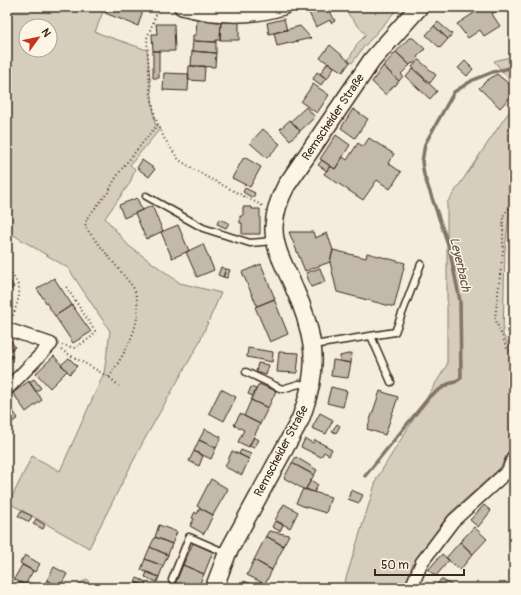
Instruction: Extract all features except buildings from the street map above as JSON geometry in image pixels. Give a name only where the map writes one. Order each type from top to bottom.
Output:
[{"type":"main road","name":"Remscheider Straße","points":[[214,588],[227,554],[300,420],[311,386],[313,367],[312,346],[307,323],[296,290],[275,241],[275,213],[280,197],[372,60],[419,7]]},
{"type":"street","points":[[182,7],[200,9],[216,14],[248,14],[283,7]]},
{"type":"street","points":[[7,389],[51,344],[8,329]]},
{"type":"street","points":[[410,588],[422,562],[452,521],[511,472],[514,456]]},
{"type":"lane","points":[[146,196],[203,228],[250,243],[275,241]]},
{"type":"lane","points":[[312,346],[395,332],[421,264]]},
{"type":"lane","points":[[371,336],[392,382]]},
{"type":"lane","points":[[246,372],[282,389],[299,384],[311,386]]},
{"type":"lane","points":[[172,580],[189,537],[227,554]]},
{"type":"path","points":[[159,7],[147,38],[150,90],[155,117],[164,138],[179,160],[205,176],[275,213]]},
{"type":"path","points":[[109,377],[123,355],[132,334],[138,313],[137,297],[133,287],[85,227],[87,218],[109,191],[123,167],[158,124]]},
{"type":"path","points":[[514,202],[503,216],[503,250],[495,319],[507,348],[514,353]]},
{"type":"path","points":[[7,267],[18,284],[20,293],[8,329]]},
{"type":"path","points":[[51,344],[54,343],[75,348],[93,336],[95,332],[95,329],[65,285]]},
{"type":"path","points":[[51,344],[109,377],[119,386]]},
{"type":"shaded area","points":[[7,7],[52,7],[56,10],[58,7],[105,7],[95,32],[147,50],[155,124],[160,129],[130,165],[135,169],[130,183],[105,218],[129,246],[180,283],[221,293],[198,345],[143,442],[89,548],[9,503],[32,456],[60,471],[104,373],[110,331],[68,268],[7,231]]},
{"type":"shaded area","points":[[342,7],[385,7],[388,11],[392,7],[399,7],[363,48],[352,63],[348,61],[357,44],[366,35]]},
{"type":"shaded area","points":[[514,56],[514,86],[494,61]]},
{"type":"shaded area","points":[[514,107],[514,209],[509,215],[505,250],[503,335],[514,352],[514,433],[512,445],[500,468],[450,513],[415,560],[405,588],[343,588],[377,478],[447,365],[447,203],[506,116]]},
{"type":"shaded area","points":[[87,579],[92,588],[73,588]]},
{"type":"waterway","name":"Leyerbach","points":[[365,476],[430,396],[448,384],[461,378],[460,301],[449,247],[424,175],[422,162],[425,144],[454,92],[473,80],[493,72],[514,67]]}]
